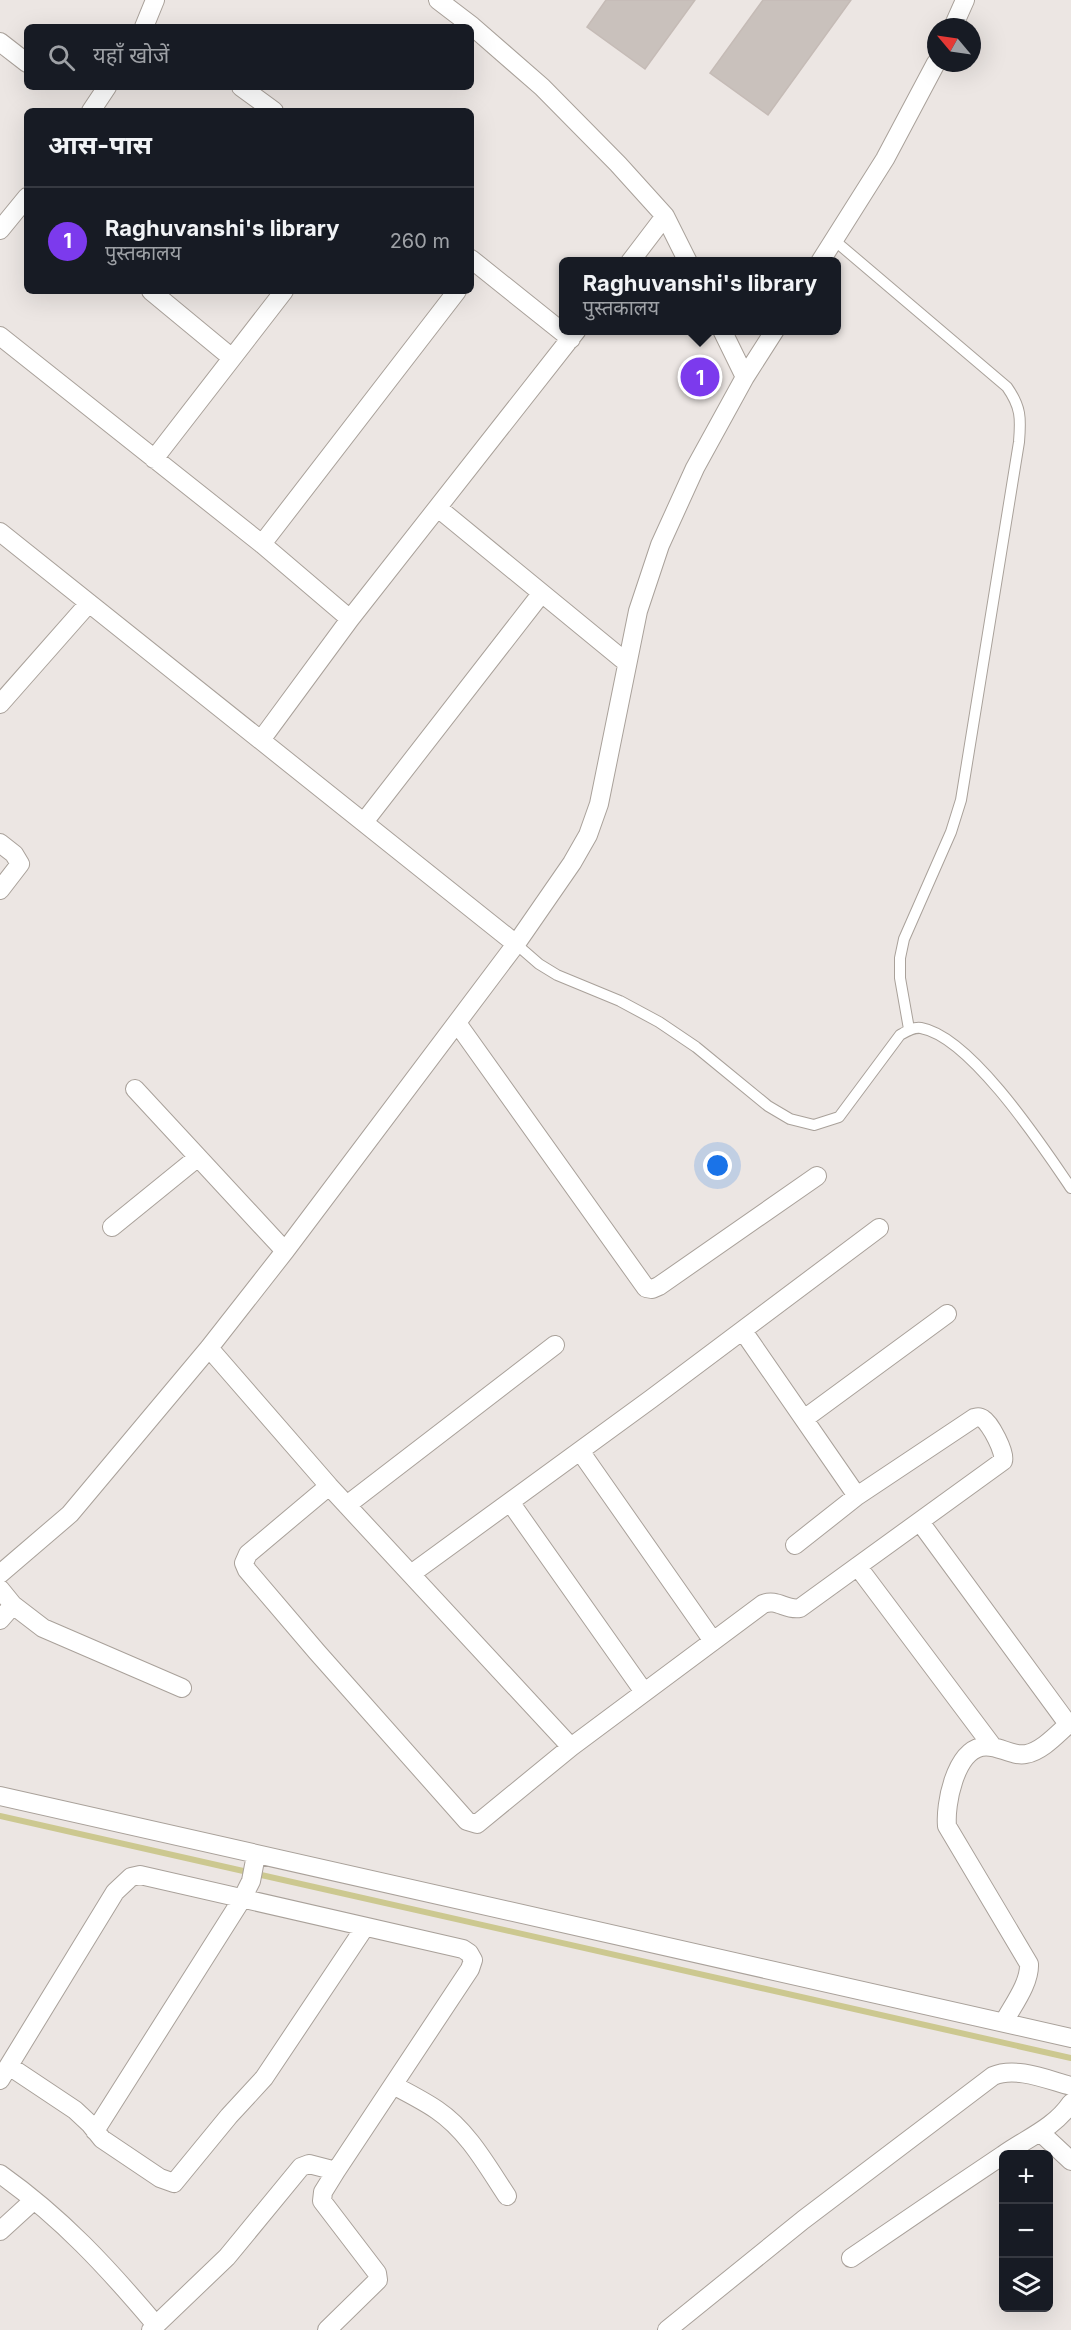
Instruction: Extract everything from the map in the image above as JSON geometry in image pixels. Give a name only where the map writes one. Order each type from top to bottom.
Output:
[{"type":"street","points":[[151,24],[155,0]]},
{"type":"street","points":[[438,0],[469,24]]},
{"type":"street","points":[[957,18],[965,0]]},
{"type":"street","points":[[474,28],[542,87],[618,164],[665,216],[686,257]]},
{"type":"street","points":[[0,42],[24,61]]},
{"type":"street","points":[[823,257],[885,159],[931,72]]},
{"type":"street","points":[[93,108],[105,90]]},
{"type":"street","points":[[245,90],[270,108]]},
{"type":"street","points":[[0,230],[24,200]]},
{"type":"street","points":[[633,257],[665,216]]},
{"type":"street","points":[[474,267],[559,324]]},
{"type":"street","points":[[155,294],[232,358]]},
{"type":"street","points":[[154,459],[282,294]]},
{"type":"street","points":[[262,544],[455,294]]},
{"type":"street","points":[[261,740],[350,619],[573,335]]},
{"type":"street","points":[[724,335],[745,377]]},
{"type":"street","points":[[0,1574],[70,1514],[209,1348],[457,1023],[516,944],[572,863],[588,835],[599,804],[638,611],[660,545],[695,468],[745,377],[772,335]]},
{"type":"street","points":[[0,336],[262,544],[350,619]]},
{"type":"street","points":[[438,508],[627,663]]},
{"type":"street","points":[[0,532],[516,944]]},
{"type":"street","points":[[364,822],[542,594]]},
{"type":"street","points":[[0,704],[89,603]]},
{"type":"street","points":[[0,843],[14,854],[20,864],[0,890]]},
{"type":"street","points":[[457,1023],[646,1288],[652,1289],[659,1286],[817,1176]]},
{"type":"street","points":[[135,1089],[285,1251]]},
{"type":"street","points":[[112,1227],[197,1158]]},
{"type":"street","points":[[411,1574],[743,1331],[879,1228]]},
{"type":"street","points":[[804,1419],[947,1314]]},
{"type":"street","points":[[743,1331],[858,1496]]},
{"type":"street","points":[[347,1505],[555,1345]]},
{"type":"street","points":[[209,1348],[329,1486],[571,1747]]},
{"type":"street","points":[[329,1486],[248,1554],[244,1563],[247,1570],[467,1821],[477,1824],[571,1747],[767,1602],[778,1603],[791,1609],[800,1608],[1003,1461],[1003,1451],[986,1420],[974,1418],[858,1496],[795,1545]]},
{"type":"street","points":[[580,1451],[713,1641]]},
{"type":"street","points":[[510,1502],[644,1692]]},
{"type":"street","points":[[920,1522],[1069,1723],[1038,1749],[1026,1754],[993,1747],[981,1747],[969,1752],[960,1765],[949,1793],[946,1826],[1029,1964],[1029,1972],[1004,2022]]},
{"type":"street","points":[[858,1567],[993,1747]]},
{"type":"street","points":[[0,1589],[13,1605],[43,1628],[182,1688]]},
{"type":"street","points":[[0,1620],[13,1605]]},
{"type":"street","points":[[0,1796],[254,1867],[1067,2034]]},
{"type":"street","points":[[95,2131],[242,1899],[254,1867]]},
{"type":"street","points":[[327,2330],[378,2280],[376,2273],[322,2201],[323,2192],[470,1969],[473,1960],[469,1953],[463,1949],[140,1875],[130,1877],[115,1892],[4,2073],[75,2110],[102,2139],[166,2182],[174,2183],[229,2116],[264,2078],[365,1927]]},
{"type":"street","points":[[667,2330],[803,2220],[993,2076],[1002,2072],[1016,2073],[1071,2086]]},
{"type":"street","points":[[393,2085],[438,2111],[456,2126],[475,2147],[507,2196]]},
{"type":"street","points":[[851,2258],[1010,2150],[1041,2133],[1064,2113],[1071,2103]]},
{"type":"street","points":[[1041,2133],[1071,2161]]},
{"type":"street","points":[[0,2174],[83,2242],[160,2326],[227,2257],[301,2167],[309,2164],[336,2171]]},
{"type":"street","points":[[0,2230],[34,2200]]},
{"type":"lane","points":[[834,240],[1007,387],[1017,400],[1021,419],[1018,453],[961,800],[951,832],[904,939],[900,958],[902,993],[909,1029]]},
{"type":"lane","points":[[516,944],[539,964],[557,975],[620,1001],[659,1022],[696,1047],[768,1106],[790,1119],[813,1125],[839,1117],[900,1035],[909,1029],[919,1028],[933,1032],[969,1057],[1023,1118],[1071,1188]]},
{"type":"building","points":[[606,0],[695,0],[645,69],[587,27]]},
{"type":"building","points":[[763,0],[851,0],[768,115],[710,73]]},
{"type":"waterway","points":[[0,1816],[1071,2058]]},
{"type":"place","name":"Raghuvanshi's library","points":[[700,377]]}]
